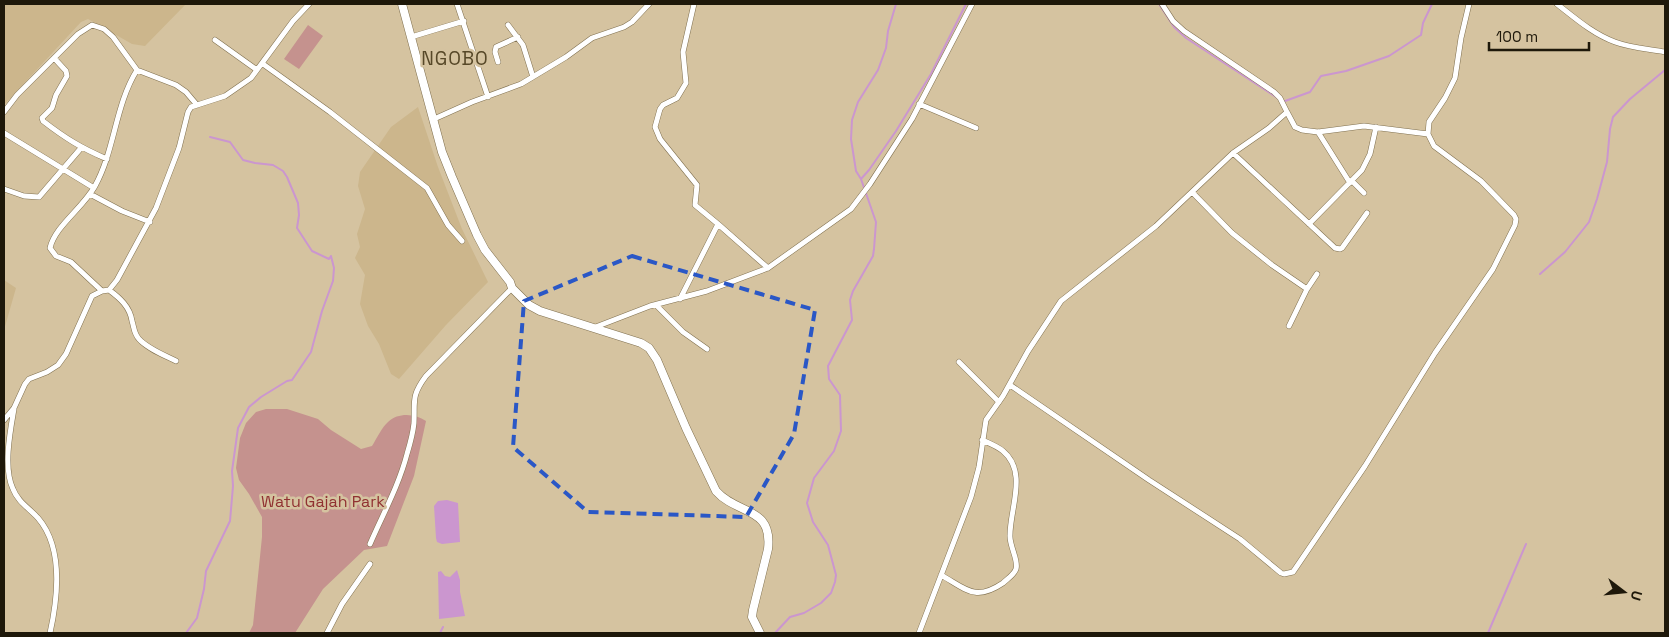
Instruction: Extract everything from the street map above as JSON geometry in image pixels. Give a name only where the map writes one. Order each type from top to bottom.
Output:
[{"type":"main road","points":[[402,4],[442,152],[472,226],[485,250],[510,282],[512,288],[529,305],[592,328],[642,343],[649,348],[657,360],[686,428],[716,490],[728,501],[750,512],[764,522],[769,539],[768,549],[752,614],[760,633]]},
{"type":"street","points":[[109,290],[117,280],[133,248],[150,222],[176,154],[188,112],[197,105],[225,96],[244,84],[263,64],[293,21],[309,4]]},
{"type":"street","points":[[458,4],[488,97]]},
{"type":"street","points":[[434,119],[521,84],[592,38],[624,27],[632,22],[649,4]]},
{"type":"street","points":[[694,4],[683,52],[686,83],[677,98],[663,105],[660,109],[655,127],[660,139],[696,183],[698,189],[695,205],[768,268]]},
{"type":"street","points":[[592,328],[656,305],[707,291],[768,268],[851,209],[870,184],[920,104],[972,4]]},
{"type":"street","points":[[1162,4],[1173,21],[1184,31],[1268,88],[1281,100],[1296,127],[1302,130],[1318,132],[1355,126],[1428,134]]},
{"type":"street","points":[[1010,385],[1149,480],[1240,539],[1281,573],[1293,572],[1360,475],[1435,353],[1493,269],[1516,225],[1514,215],[1481,181],[1434,146],[1428,134],[1429,122],[1445,98],[1455,78],[1461,38],[1469,4]]},
{"type":"street","points":[[1557,4],[1591,30],[1608,39],[1625,45],[1665,52]]},
{"type":"street","points":[[411,37],[464,21]]},
{"type":"street","points":[[4,112],[17,95],[78,34],[92,25],[104,29],[113,37],[136,70],[176,85],[186,92],[197,105]]},
{"type":"street","points":[[508,25],[523,45],[533,77]]},
{"type":"street","points":[[498,62],[494,52],[496,47],[518,37]]},
{"type":"street","points":[[215,40],[258,70]]},
{"type":"street","points":[[54,58],[66,71],[67,76],[56,95],[52,108],[42,118],[43,121],[81,148],[107,159]]},
{"type":"street","points":[[263,64],[330,112],[427,188],[448,225],[462,241]]},
{"type":"street","points":[[102,290],[71,262],[56,256],[50,248],[56,235],[94,188],[107,159],[126,89],[136,70]]},
{"type":"street","points":[[920,104],[976,128]]},
{"type":"street","points":[[919,633],[971,497],[979,467],[986,420],[1010,385],[1028,351],[1061,301],[1156,226],[1233,154],[1269,128],[1287,112]]},
{"type":"street","points":[[1309,224],[1351,182],[1366,163],[1376,127]]},
{"type":"street","points":[[1318,132],[1351,182],[1364,193]]},
{"type":"street","points":[[4,133],[94,188]]},
{"type":"street","points":[[4,189],[24,196],[39,197],[81,148]]},
{"type":"street","points":[[1233,154],[1335,248],[1340,249],[1367,213]]},
{"type":"street","points":[[1192,192],[1232,233],[1272,265],[1307,289]]},
{"type":"street","points":[[90,194],[122,211],[150,222]]},
{"type":"street","points":[[680,299],[718,224]]},
{"type":"street","points":[[1289,326],[1307,289],[1317,274]]},
{"type":"street","points":[[370,544],[406,456],[414,425],[413,403],[419,385],[512,288]]},
{"type":"street","points":[[50,633],[57,590],[56,564],[52,545],[38,518],[18,498],[12,488],[9,469],[8,443],[14,408],[25,384],[58,365],[76,335],[88,302],[92,296],[102,290],[109,290],[118,296],[129,311],[133,328],[138,338],[146,346],[176,361]]},
{"type":"street","points":[[656,305],[683,332],[707,349]]},
{"type":"street","points":[[959,362],[999,402]]},
{"type":"street","points":[[4,420],[14,408]]},
{"type":"street","points":[[941,575],[970,592],[978,594],[997,587],[1013,575],[1016,570],[1010,534],[1016,486],[1014,468],[1003,451],[982,440]]},
{"type":"street","points":[[327,633],[342,604],[370,564]]},
{"type":"highlighted area","points":[[632,256],[815,310],[794,434],[746,517],[588,512],[513,447],[524,301]]},
{"type":"shaded area","points":[[4,4],[186,4],[145,46],[132,44],[88,19],[81,22],[4,105]]},
{"type":"shaded area","points":[[418,107],[438,167],[462,229],[488,282],[446,325],[399,379],[391,374],[379,344],[368,326],[360,304],[365,275],[355,258],[360,247],[357,234],[365,209],[358,186],[360,172],[391,127]]},
{"type":"shaded area","points":[[4,280],[16,288],[4,330]]},
{"type":"shaded area","points":[[447,500],[458,503],[460,542],[442,544],[437,542],[436,538],[434,506],[438,501]]},
{"type":"shaded area","points":[[457,570],[465,616],[439,619],[438,572],[441,571],[445,576],[450,577]]},
{"type":"green space","points":[[308,25],[323,36],[299,69],[284,59]]},
{"type":"green space","name":"Watu Gajah Park","points":[[266,409],[287,409],[318,419],[331,430],[361,449],[372,446],[386,424],[392,419],[407,415],[426,421],[414,476],[387,546],[364,550],[323,589],[295,633],[249,633],[253,625],[262,537],[262,517],[239,480],[236,468],[240,438],[246,423],[256,412]]},
{"type":"waterway","points":[[775,633],[790,617],[804,613],[821,603],[831,593],[835,582],[836,575],[828,545],[813,522],[807,503],[814,478],[834,451],[841,431],[840,395],[829,379],[828,366],[852,320],[850,300],[853,291],[873,256],[874,249],[876,222],[861,179],[856,171],[851,139],[852,120],[858,102],[878,70],[886,48],[888,31],[896,4]]},
{"type":"waterway","points":[[861,179],[896,131],[931,74],[966,4]]},
{"type":"waterway","points":[[1159,4],[1174,27],[1186,38],[1279,99]]},
{"type":"waterway","points":[[1283,101],[1310,92],[1321,76],[1346,71],[1389,56],[1421,35],[1423,23],[1432,4]]},
{"type":"waterway","points":[[1540,274],[1565,252],[1589,222],[1607,162],[1613,117],[1630,99],[1665,70]]},
{"type":"waterway","points":[[186,633],[197,618],[206,571],[230,521],[233,486],[232,471],[238,428],[249,407],[261,397],[287,381],[292,380],[311,352],[322,311],[333,281],[334,268],[331,256],[329,259],[312,251],[297,228],[298,203],[283,171],[273,165],[243,160],[230,142],[210,137]]},
{"type":"waterway","points":[[1488,633],[1526,544]]},
{"type":"waterway","points":[[440,633],[443,627]]},
{"type":"district","name":"NGOBO","points":[[455,58]]}]
